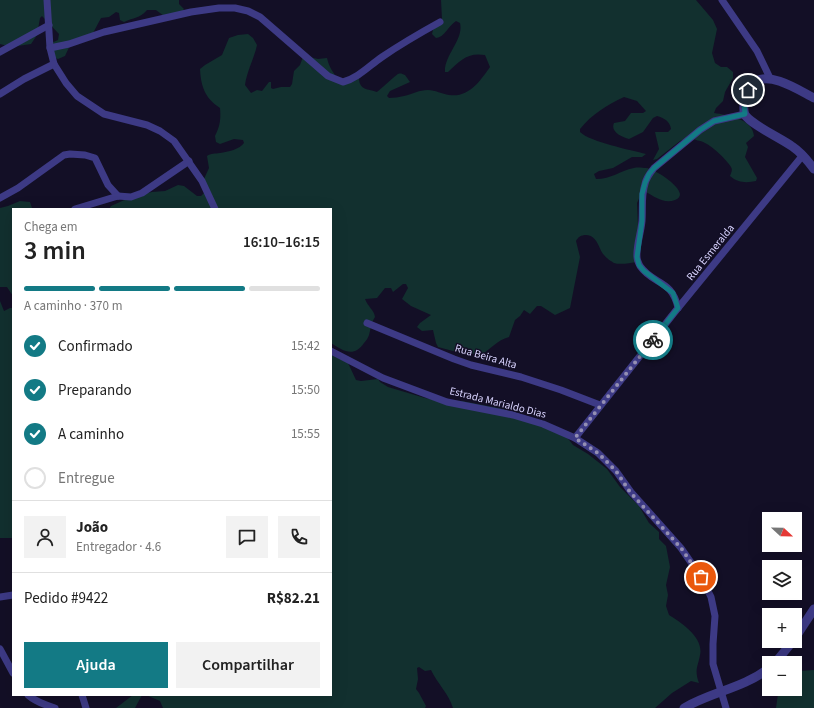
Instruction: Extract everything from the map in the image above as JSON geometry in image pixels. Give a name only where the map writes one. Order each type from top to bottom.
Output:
[{"type":"street","points":[[47,0],[50,48],[54,64],[66,84],[77,96],[104,114],[147,125],[174,141],[202,181],[215,208]]},
{"type":"street","points":[[722,0],[757,51],[770,78]]},
{"type":"street","points":[[50,48],[69,44],[104,32],[184,14],[219,8],[235,8],[260,16],[328,76],[343,82],[354,78],[381,58],[440,22]]},
{"type":"street","points":[[0,52],[49,25]]},
{"type":"street","points":[[0,94],[24,79],[54,64]]},
{"type":"street","points":[[814,98],[770,78],[755,81],[748,90],[744,102],[745,114],[751,121],[794,147],[803,155],[814,169]]},
{"type":"street","points":[[678,308],[673,293],[644,271],[639,265],[637,257],[642,221],[642,194],[645,183],[649,174],[654,168],[700,130],[714,121],[745,114]]},
{"type":"street","points":[[0,198],[18,188],[58,158],[70,154],[85,155],[95,158],[108,185],[118,196]]},
{"type":"street","name":"Rua Esmeralda","points":[[575,438],[678,308],[803,155]]},
{"type":"street","points":[[78,208],[118,196],[131,197],[142,193],[189,161]]},
{"type":"street","name":"Rua Beira Alta","points":[[368,323],[454,359],[471,365],[521,377],[600,405]]},
{"type":"street","name":"Estrada Marialdo Dias","points":[[332,352],[384,378],[447,402],[513,415],[543,424],[575,438],[598,453],[616,471],[630,492],[681,548],[701,577],[711,597],[715,616],[713,644],[714,664],[726,708]]},
{"type":"street","points":[[0,597],[12,595]]},
{"type":"street","points":[[802,627],[814,609]]},
{"type":"street","points":[[781,656],[787,648]]},
{"type":"street","points":[[0,649],[12,671]]},
{"type":"street","points":[[684,708],[693,703],[742,685],[762,673]]},
{"type":"street","points":[[30,696],[43,704],[55,708]]},
{"type":"street","points":[[82,696],[86,708]]},
{"type":"green space","points":[[0,0],[179,0],[179,4],[184,9],[182,12],[164,16],[156,10],[147,10],[139,16],[124,22],[120,20],[119,13],[116,12],[109,17],[101,18],[93,33],[72,41],[65,56],[58,59],[51,56],[49,44],[58,40],[59,34],[42,16],[40,18],[37,35],[31,44],[11,47],[0,44]]},
{"type":"green space","points":[[441,0],[696,0],[713,20],[717,29],[712,53],[715,63],[721,67],[727,67],[733,72],[733,78],[725,92],[723,101],[716,108],[714,113],[739,119],[745,122],[753,130],[754,136],[746,143],[748,147],[745,157],[757,178],[756,181],[743,182],[730,176],[732,170],[731,167],[719,154],[703,142],[690,137],[680,141],[657,159],[653,160],[659,149],[655,132],[668,132],[671,129],[668,122],[657,116],[653,118],[643,132],[629,139],[615,131],[613,126],[614,123],[625,121],[631,113],[643,113],[646,111],[637,101],[624,97],[606,107],[595,114],[580,129],[580,132],[585,136],[601,142],[646,154],[642,157],[632,157],[613,168],[599,171],[594,174],[596,179],[607,178],[634,168],[646,168],[655,171],[676,186],[679,190],[679,197],[675,200],[667,201],[646,192],[641,194],[637,203],[637,262],[616,264],[605,256],[593,238],[586,235],[579,237],[576,241],[580,257],[570,308],[555,315],[541,306],[537,306],[530,314],[524,310],[515,320],[509,337],[498,342],[481,355],[438,347],[433,330],[422,331],[417,327],[431,315],[411,306],[402,299],[408,288],[406,284],[403,284],[393,292],[391,288],[385,288],[377,298],[365,299],[375,317],[368,337],[360,348],[352,352],[348,352],[332,344],[332,208],[110,208],[131,197],[152,192],[165,191],[178,185],[184,186],[197,196],[201,196],[204,193],[204,179],[209,168],[207,156],[234,150],[244,143],[243,140],[234,139],[220,144],[216,142],[215,136],[220,122],[220,108],[207,96],[201,81],[200,69],[222,55],[229,38],[248,34],[253,38],[257,45],[245,85],[251,93],[257,90],[262,91],[269,82],[271,82],[271,88],[273,89],[290,87],[292,84],[294,71],[300,65],[303,57],[305,56],[318,59],[327,58],[332,70],[339,80],[359,78],[359,82],[362,87],[377,92],[398,74],[405,75],[410,82],[390,91],[387,96],[389,98],[404,96],[425,90],[431,90],[449,95],[462,94],[478,83],[490,67],[485,55],[479,54],[464,58],[448,72],[445,72],[447,60],[459,35],[460,23],[456,21],[442,36],[436,38],[432,34],[433,30],[442,19]]},
{"type":"green space","points":[[20,201],[30,202],[32,208],[12,208],[12,294],[7,287],[0,287],[0,208]]},
{"type":"green space","points":[[0,301],[4,311],[12,308],[12,538],[0,538]]},
{"type":"green space","points":[[332,351],[348,363],[356,380],[361,381],[378,379],[388,387],[425,398],[455,404],[462,401],[509,410],[507,411],[566,436],[573,445],[588,454],[607,469],[620,487],[639,506],[649,523],[659,532],[659,539],[666,546],[670,567],[666,585],[668,595],[666,606],[669,615],[691,632],[699,643],[700,649],[697,668],[699,683],[691,681],[672,693],[655,708],[453,708],[449,698],[431,670],[425,671],[419,667],[417,668],[418,679],[416,689],[426,706],[425,708],[163,708],[160,701],[148,696],[332,696]]},
{"type":"green space","points":[[814,670],[814,708],[776,708],[778,696],[802,696],[802,671]]},
{"type":"green space","points":[[132,696],[141,696],[135,708],[116,708]]},
{"type":"way so far","points":[[653,340],[575,438],[598,453],[616,471],[630,492],[681,548],[701,577]]},
{"type":"route","points":[[653,340],[678,308],[673,293],[666,286],[644,271],[639,265],[637,257],[642,221],[642,194],[645,183],[649,174],[654,168],[700,130],[714,121],[745,114],[744,102],[748,90]]}]
